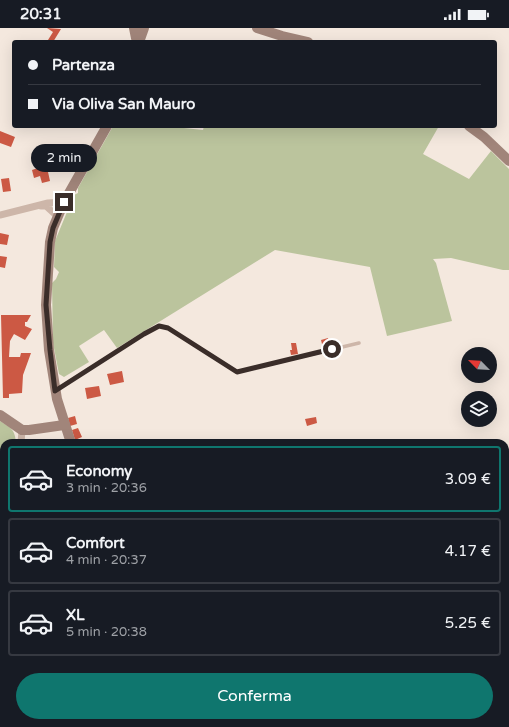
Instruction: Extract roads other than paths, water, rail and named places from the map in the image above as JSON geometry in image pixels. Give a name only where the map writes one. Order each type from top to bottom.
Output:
[{"type":"street","points":[[134,28],[138,40]]},
{"type":"street","points":[[140,40],[144,28]]},
{"type":"street","points":[[257,28],[299,40]]},
{"type":"street","points":[[69,439],[55,391],[50,350],[46,305],[50,242],[53,228],[64,202],[106,128]]},
{"type":"street","points":[[472,128],[484,137],[509,161]]},
{"type":"street","points":[[0,215],[39,205],[59,201],[64,202]]},
{"type":"street","points":[[39,205],[46,206],[58,216]]},
{"type":"street","points":[[0,415],[22,430],[64,425]]},
{"type":"street","points":[[21,439],[22,430]]},
{"type":"lane","points":[[55,391],[159,326],[168,328],[237,372],[359,343]]}]
